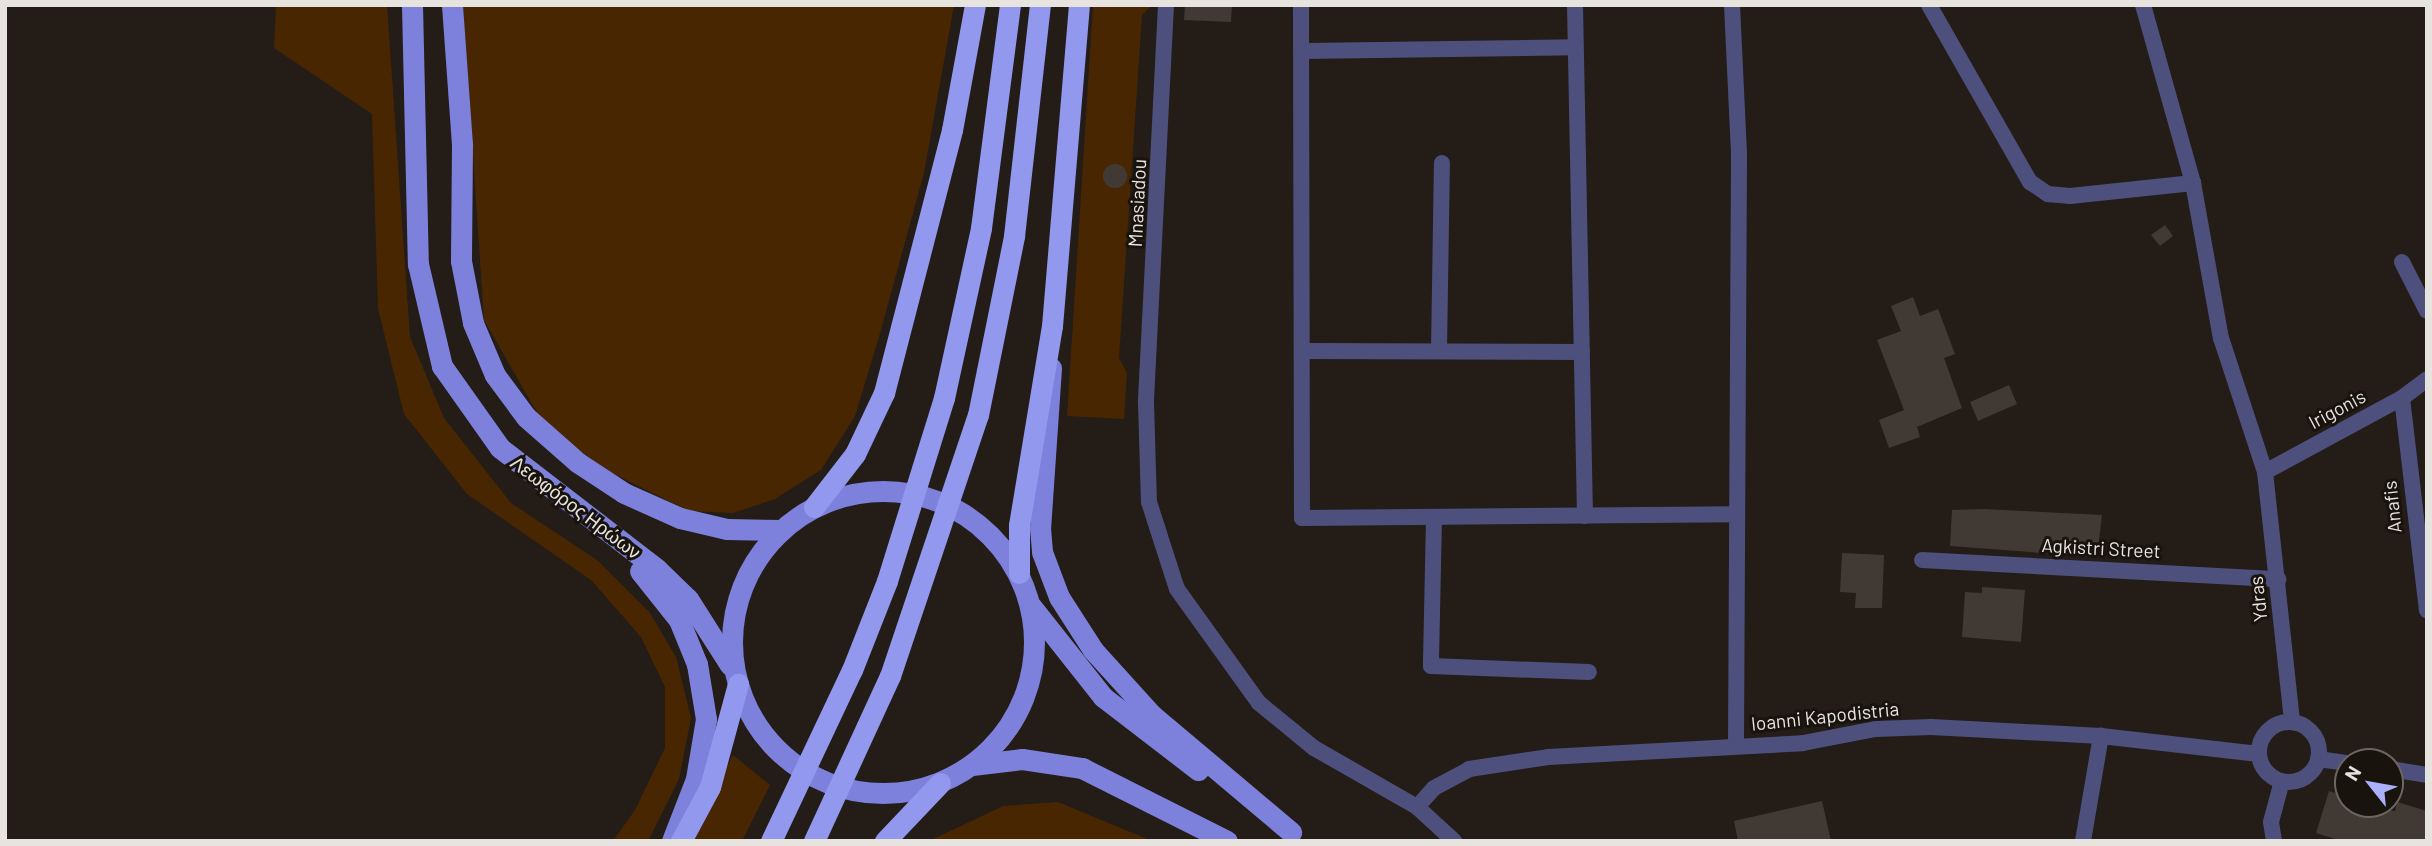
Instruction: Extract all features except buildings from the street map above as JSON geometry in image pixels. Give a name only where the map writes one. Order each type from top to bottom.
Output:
[{"type":"highway","points":[[814,507],[855,454],[884,393],[949,143],[975,5]]},
{"type":"highway","points":[[771,841],[852,670],[913,503],[944,398],[981,228],[1010,5]]},
{"type":"highway","points":[[814,841],[890,676],[978,415],[1014,236],[1040,5]]},
{"type":"highway","points":[[1019,573],[1020,514],[1052,326],[1079,5]]},
{"type":"highway","points":[[681,841],[710,787],[734,675]]},
{"type":"highway","points":[[885,841],[940,783]]},
{"type":"main road","name":"Λεωφόρος Ηρώων","points":[[412,5],[418,264],[429,328],[442,366],[500,448],[575,510],[625,543],[688,599],[734,675],[767,740],[790,764],[821,781],[864,794],[910,791],[940,783],[971,766]]},
{"type":"main road","name":"Λεωφόρος Ηρώων","points":[[452,5],[462,144],[461,261],[473,323],[495,375],[526,417],[577,462],[624,493],[680,518],[727,529],[781,530]]},
{"type":"main road","points":[[1052,326],[1040,528],[1059,597],[1093,650],[1152,715],[1298,836]]},
{"type":"main road","points":[[734,675],[737,601],[754,563],[781,530],[814,507],[879,490],[938,500],[991,536],[1019,573],[1031,606],[1035,642],[1022,700],[998,741],[971,766]]},
{"type":"main road","points":[[575,510],[651,581],[679,620],[696,664],[706,719],[704,749],[672,841]]},
{"type":"main road","points":[[1031,606],[1103,697],[1153,740],[1298,836]]},
{"type":"main road","points":[[971,766],[1022,758],[1082,768],[1227,841]]},
{"type":"street","name":"Mnasiadou","points":[[1166,5],[1146,403],[1149,502],[1177,589],[1259,703],[1314,748],[1417,807]]},
{"type":"street","points":[[1301,5],[1304,51],[1303,518],[1736,514]]},
{"type":"street","points":[[1575,5],[1585,516]]},
{"type":"street","points":[[1732,5],[1739,154],[1736,746]]},
{"type":"street","points":[[1929,5],[2030,182],[2049,194],[2070,196],[2193,183]]},
{"type":"street","name":"Ydras","points":[[2143,5],[2193,183],[2221,338],[2264,472],[2292,722]]},
{"type":"street","points":[[1304,51],[1575,47]]},
{"type":"street","points":[[1438,350],[1442,163]]},
{"type":"street","points":[[2402,262],[2427,311]]},
{"type":"street","points":[[1305,351],[1582,352]]},
{"type":"street","name":"Irigonis","points":[[2264,472],[2402,398],[2427,379]]},
{"type":"street","name":"Anafis","points":[[2402,398],[2427,611]]},
{"type":"street","points":[[1434,518],[1431,666],[1589,672]]},
{"type":"street","name":"Agkistri Street","points":[[1923,560],[2278,579]]},
{"type":"street","points":[[2292,722],[2316,739],[2318,759],[2309,775],[2282,781],[2266,771],[2259,754],[2265,735],[2292,722]]},
{"type":"street","name":"Ioanni Kapodistria","points":[[1417,807],[1434,788],[1469,769],[1500,762],[1736,746],[1931,727],[2101,736],[2259,754]]},
{"type":"street","points":[[2083,841],[2101,736]]},
{"type":"street","points":[[2318,759],[2334,762]]},
{"type":"street","points":[[2404,771],[2427,775]]},
{"type":"street","points":[[2274,841],[2271,822],[2282,781]]},
{"type":"street","points":[[1417,807],[1454,841]]},
{"type":"shaded area","points":[[276,5],[387,5],[410,337],[444,418],[511,503],[597,560],[650,613],[676,657],[691,718],[679,779],[648,841],[613,841],[635,810],[665,748],[665,687],[641,637],[591,580],[467,494],[404,414],[378,309],[372,114],[274,48]]},
{"type":"shaded area","points":[[463,5],[954,5],[924,173],[879,337],[855,416],[821,470],[775,499],[733,513],[689,511],[610,472],[544,425],[484,320]]},
{"type":"shaded area","points":[[1093,5],[1152,5],[1142,15],[1119,358],[1127,373],[1124,419],[1067,416]]},
{"type":"shaded area","points":[[733,755],[770,785],[742,841],[689,841]]},
{"type":"shaded area","points":[[1058,802],[1152,841],[929,841],[1003,806]]}]
